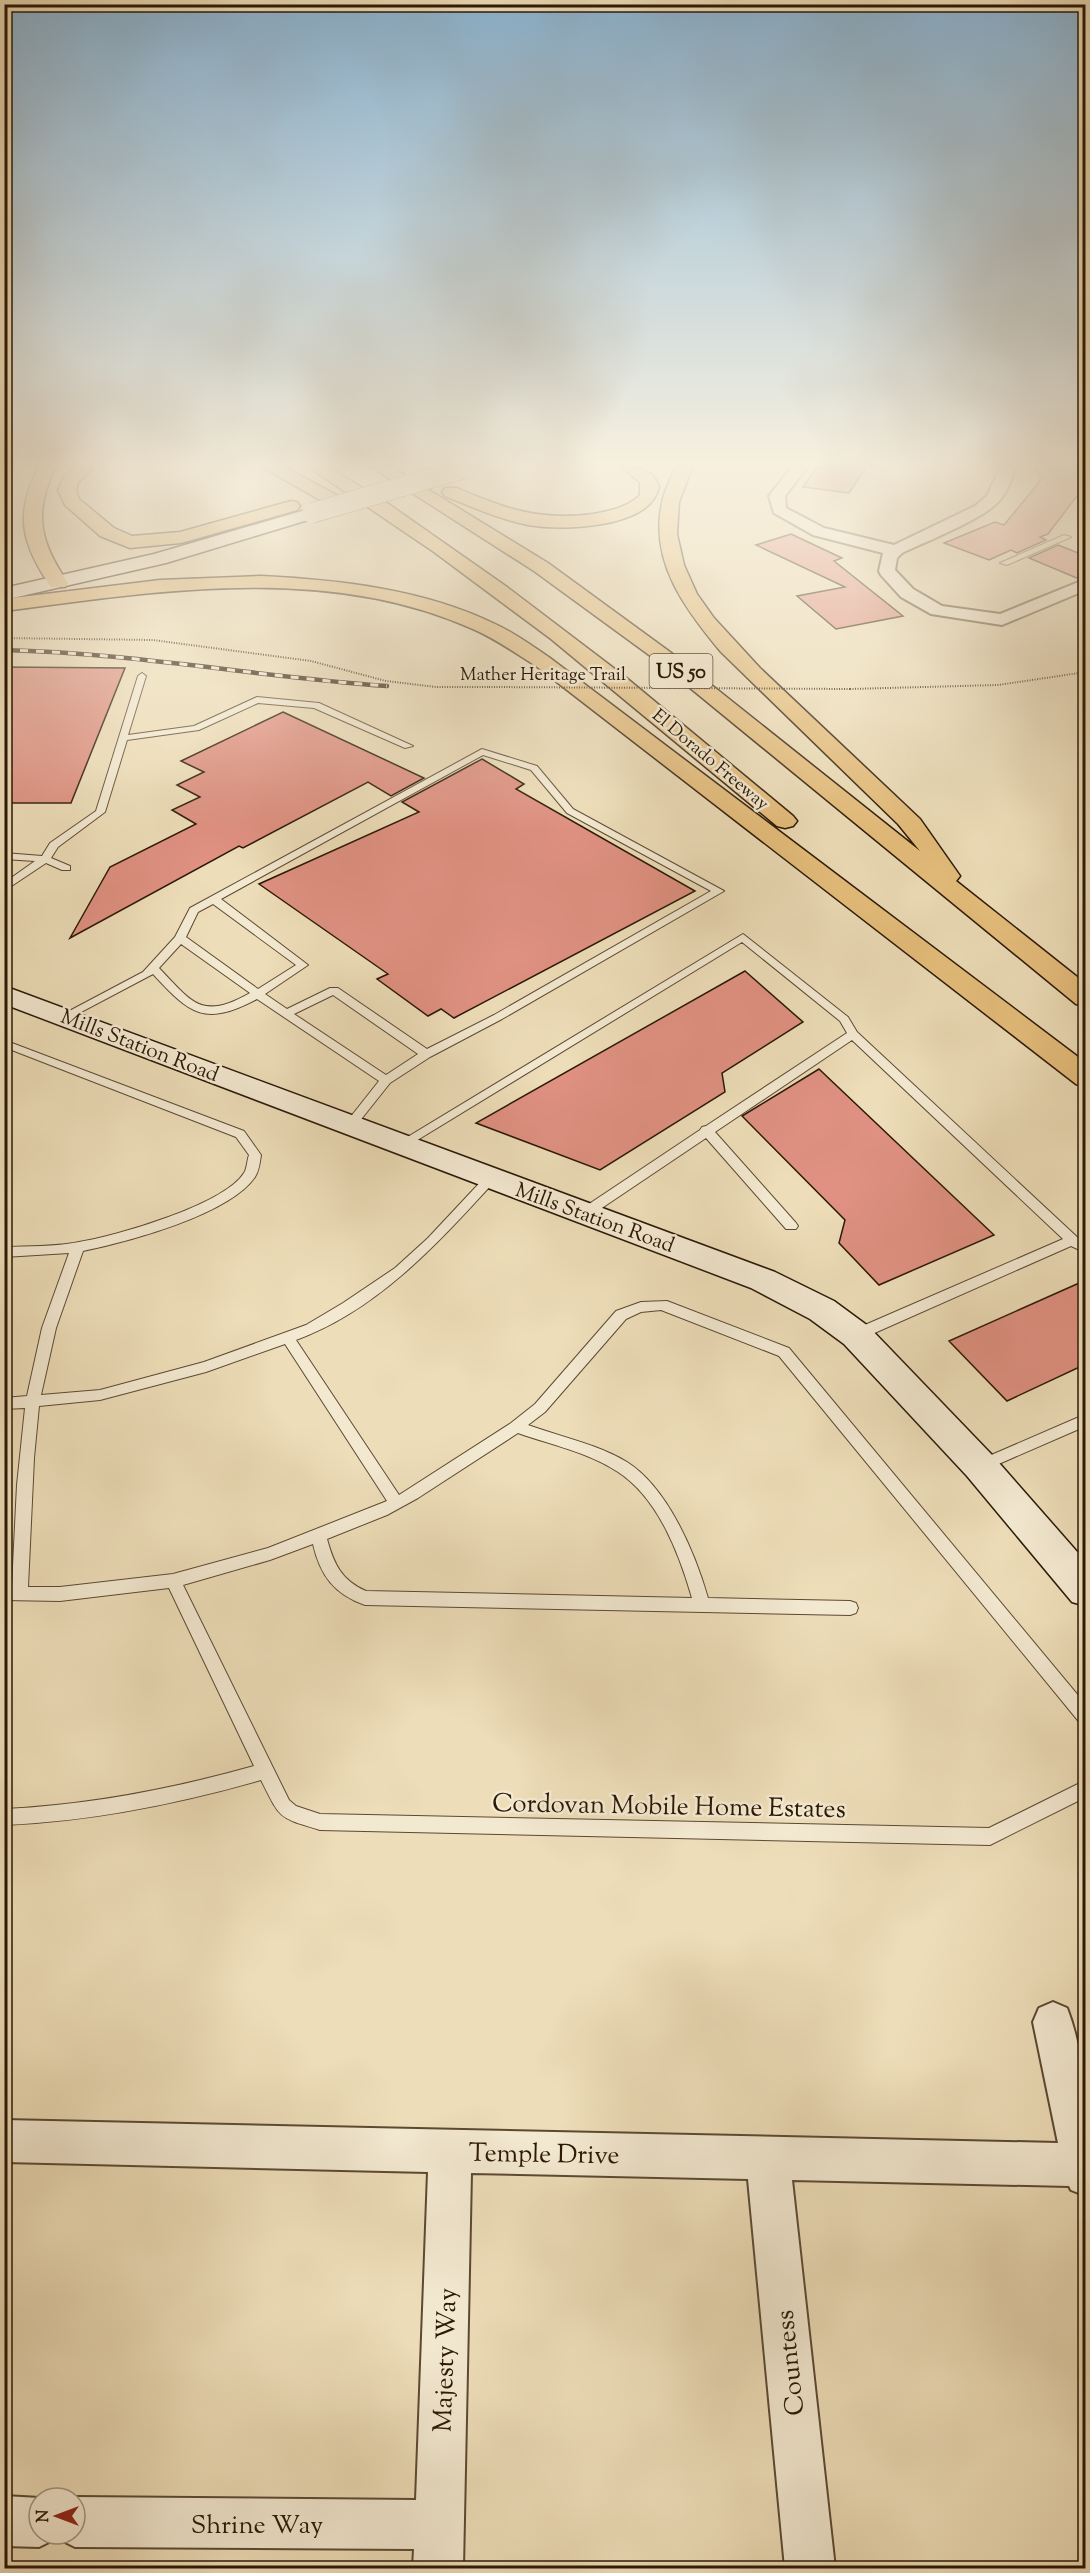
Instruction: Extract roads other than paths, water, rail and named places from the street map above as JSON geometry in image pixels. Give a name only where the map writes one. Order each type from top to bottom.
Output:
[{"type":"highway","points":[[4,605],[126,588]]},
{"type":"highway","points":[[339,588],[390,596],[449,613],[501,635],[553,669],[1086,1077]]},
{"type":"highway","points":[[466,588],[501,612],[582,652]]},
{"type":"highway","name":"El Dorado Freeway","points":[[497,588],[582,652],[1086,1077]]},
{"type":"highway","name":"US 50","points":[[570,588],[663,656],[962,901],[1086,998]]},
{"type":"highway","points":[[684,588],[702,619],[737,658],[918,830],[962,901]]},
{"type":"main road","points":[[4,594],[23,588]]},
{"type":"main road","name":"Mills Station Road","points":[[4,994],[763,1280],[822,1310],[856,1335],[980,1466],[1086,1590]]},
{"type":"street","points":[[902,588],[937,610],[1002,620],[1076,588]]},
{"type":"street","points":[[1053,2022],[1084,2170]]},
{"type":"street","name":"Temple Drive","points":[[4,2141],[768,2158],[1084,2170]]},
{"type":"street","name":"Majesty Way","points":[[439,2547],[450,2151]]},
{"type":"street","name":"Countess","points":[[768,2158],[810,2568]]},
{"type":"street","points":[[4,2522],[27,2522]]},
{"type":"street","name":"Shrine Way","points":[[87,2523],[439,2547]]},
{"type":"lane","points":[[4,888],[45,859],[54,845],[100,812],[142,676]]},
{"type":"lane","points":[[124,738],[196,728],[257,700],[316,705],[408,746]]},
{"type":"lane","points":[[64,1017],[147,974],[180,938],[194,910],[482,752],[534,768],[570,811],[719,891],[498,1017],[426,1054],[386,1080],[351,1124]]},
{"type":"lane","points":[[4,856],[45,859],[66,868]]},
{"type":"lane","points":[[153,968],[192,1007],[203,1010],[225,1010],[303,965],[214,899]]},
{"type":"lane","points":[[402,1144],[743,937],[844,1019],[853,1034],[1072,1240],[1086,1249]]},
{"type":"lane","points":[[180,938],[285,1014],[386,1080]]},
{"type":"lane","points":[[285,1014],[334,990],[426,1054]]},
{"type":"lane","points":[[585,1213],[706,1130],[853,1034]]},
{"type":"lane","points":[[4,1042],[240,1134],[250,1142],[255,1152],[255,1163],[250,1175],[242,1185],[213,1204],[136,1234],[78,1247],[4,1252]]},
{"type":"lane","points":[[706,1130],[791,1226]]},
{"type":"lane","points":[[4,1404],[100,1395],[206,1367],[311,1329],[400,1271],[433,1241],[491,1178]]},
{"type":"lane","points":[[856,1335],[1072,1240]]},
{"type":"lane","points":[[78,1247],[49,1324],[33,1402],[12,1593],[60,1593],[173,1581],[270,1554],[382,1511],[516,1427],[540,1408],[621,1315],[632,1308],[662,1305],[784,1352],[1086,1718]]},
{"type":"lane","points":[[288,1338],[396,1503]]},
{"type":"lane","points":[[980,1466],[1086,1419]]},
{"type":"lane","points":[[516,1427],[608,1459],[625,1468],[637,1480],[677,1538],[694,1576],[702,1606]]},
{"type":"lane","points":[[319,1537],[325,1562],[332,1578],[346,1590],[365,1598],[850,1608]]},
{"type":"lane","name":"Cordovan Mobile Home Estates","points":[[173,1581],[264,1772],[283,1806],[291,1813],[320,1822],[990,1837],[1086,1788]]},
{"type":"lane","points":[[4,1817],[99,1810],[185,1793],[264,1772]]},
{"type":"railway","points":[[4,650],[148,660],[387,686]]}]
